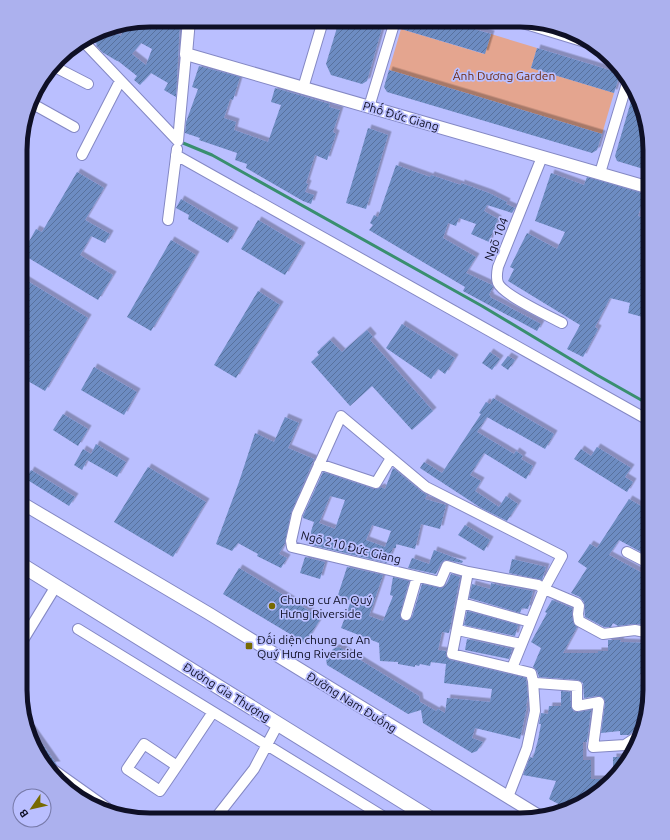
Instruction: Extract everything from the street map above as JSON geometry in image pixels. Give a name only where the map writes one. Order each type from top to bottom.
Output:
[{"type":"main road","name":"Đường Gia Thượng","points":[[27,568],[422,813]]},
{"type":"street","points":[[168,220],[178,141],[188,27]]},
{"type":"street","points":[[303,88],[322,27]]},
{"type":"street","points":[[369,107],[393,27]]},
{"type":"street","points":[[544,29],[569,37]]},
{"type":"street","points":[[87,45],[178,141]]},
{"type":"street","name":"Phố Đức Giang","points":[[186,54],[643,186]]},
{"type":"street","points":[[58,69],[88,84]]},
{"type":"street","points":[[82,155],[120,81]]},
{"type":"street","points":[[600,173],[626,88]]},
{"type":"street","points":[[35,105],[74,127]]},
{"type":"street","points":[[176,155],[643,417]]},
{"type":"street","name":"Ngõ 104","points":[[542,157],[498,267],[497,281],[509,294],[562,323]]},
{"type":"street","name":"Ngõ 210 Đức Giang","points":[[468,572],[447,566],[440,582],[292,547],[291,541],[297,514],[341,416],[426,487],[562,556],[544,588]]},
{"type":"street","points":[[319,464],[376,483],[391,458]]},
{"type":"street","name":"Đường Nam Đuống","points":[[27,506],[208,613],[533,812]]},
{"type":"street","points":[[627,552],[643,560]]},
{"type":"street","points":[[508,797],[527,748],[534,711],[533,681],[531,673],[452,654],[458,630],[468,572],[538,585],[577,603],[579,606],[579,621],[603,634],[634,630],[643,632]]},
{"type":"street","points":[[406,616],[417,577]]},
{"type":"street","points":[[27,634],[56,586]]},
{"type":"street","points":[[512,668],[544,588]]},
{"type":"street","points":[[462,603],[530,622]]},
{"type":"street","name":"Đường Gia Thượng","points":[[78,629],[378,813]]},
{"type":"street","points":[[458,630],[521,644]]},
{"type":"street","points":[[533,681],[536,683],[577,686],[577,706],[599,702],[593,747],[625,745],[631,741]]},
{"type":"street","points":[[177,766],[144,744],[127,768],[160,791],[177,766],[213,712]]},
{"type":"street","points":[[220,813],[254,770],[278,724]]},
{"type":"street","points":[[65,778],[95,799]]},
{"type":"green space","name":"Ánh Dương Garden","points":[[401,29],[484,54],[491,34],[537,48],[531,68],[614,93],[602,134],[389,70]]},
{"type":"building","points":[[142,27],[180,27],[176,97],[164,90],[168,83],[151,73],[140,85],[134,80],[137,76],[118,61],[102,52],[96,45],[97,44],[93,42],[115,32],[121,36],[123,30],[126,29]],"holes":[[[141,43],[152,49],[146,65],[132,54]]]},
{"type":"building","points":[[337,27],[382,27],[367,81],[362,84],[331,75],[326,64]]},
{"type":"building","points":[[402,27],[467,27],[491,34],[485,54],[401,29]]},
{"type":"building","points":[[537,48],[614,71],[619,78],[614,93],[531,68]]},
{"type":"building","points":[[199,66],[240,77],[233,100],[230,99],[224,118],[236,122],[234,130],[268,142],[281,105],[271,102],[275,88],[330,104],[329,107],[340,110],[333,132],[336,134],[327,160],[315,155],[306,183],[308,184],[305,192],[314,195],[311,204],[303,201],[246,168],[247,164],[235,160],[237,153],[199,140],[200,138],[185,133],[186,122],[198,89],[192,87]]},
{"type":"building","points":[[389,70],[602,134],[597,150],[592,153],[387,92],[384,87]]},
{"type":"building","points":[[632,99],[639,118],[642,134],[643,169],[617,161],[615,156]]},
{"type":"building","points":[[368,128],[388,135],[366,209],[346,203]]},
{"type":"building","points":[[396,165],[430,177],[431,175],[461,185],[461,183],[489,193],[515,208],[512,213],[487,205],[484,211],[498,219],[489,242],[471,234],[476,224],[459,218],[456,226],[448,223],[443,238],[476,257],[466,273],[492,285],[493,287],[489,295],[491,296],[490,297],[541,324],[537,331],[463,291],[465,287],[369,230],[373,225],[370,223],[374,215],[378,217]]},
{"type":"building","points":[[77,172],[104,188],[85,220],[110,234],[105,243],[91,236],[80,255],[113,275],[98,300],[27,257],[27,245],[36,229],[42,232]]},
{"type":"building","points":[[551,173],[584,185],[587,177],[643,193],[643,200],[638,216],[643,217],[643,317],[628,313],[630,303],[610,298],[595,327],[598,329],[583,357],[567,349],[580,325],[508,281],[514,269],[510,267],[527,233],[557,249],[565,232],[535,221]]},
{"type":"building","points":[[181,199],[235,231],[228,243],[188,219],[189,215],[176,208]]},
{"type":"building","points":[[258,220],[302,246],[285,275],[241,249]]},
{"type":"building","points":[[171,240],[196,255],[151,331],[127,317]]},
{"type":"building","points":[[27,281],[88,318],[45,391],[27,380]]},
{"type":"building","points":[[258,291],[280,305],[236,378],[214,365]]},
{"type":"building","points":[[402,324],[455,358],[445,374],[438,369],[431,379],[386,348]]},
{"type":"building","points":[[367,330],[373,337],[370,340],[433,411],[412,430],[372,386],[350,406],[311,362],[319,355],[317,352],[330,340],[342,352]]},
{"type":"building","points":[[490,352],[500,359],[492,370],[482,363]]},
{"type":"building","points":[[508,356],[515,360],[508,370],[501,365]]},
{"type":"building","points":[[94,367],[137,392],[124,415],[81,390]]},
{"type":"building","points":[[493,398],[554,434],[545,449],[487,417],[477,432],[514,454],[516,451],[523,456],[521,459],[533,466],[526,479],[484,453],[470,475],[481,481],[475,491],[499,507],[506,496],[518,504],[507,521],[481,508],[420,468],[424,462],[442,473],[481,414],[479,413],[486,402],[490,404]]},
{"type":"building","points":[[63,414],[88,429],[78,446],[53,430]]},
{"type":"building","points":[[285,417],[299,423],[288,448],[314,459],[291,513],[285,543],[279,554],[287,558],[281,568],[257,556],[258,554],[238,543],[232,551],[216,544],[255,433],[274,442]]},
{"type":"building","points":[[96,444],[126,462],[117,477],[87,460],[82,470],[74,465],[83,449],[91,454]]},
{"type":"building","points":[[597,447],[631,468],[625,477],[633,482],[627,492],[574,459],[581,449],[591,456]]},
{"type":"building","points":[[148,467],[206,502],[173,557],[114,522]]},
{"type":"building","points":[[393,468],[427,495],[425,499],[446,505],[440,529],[421,524],[415,549],[396,544],[396,548],[393,548],[387,563],[307,544],[314,522],[303,518],[303,516],[323,472],[374,489],[381,487],[385,489]],"holes":[[[330,496],[345,500],[335,529],[319,523]],[[372,525],[391,531],[385,547],[366,540]]]},
{"type":"building","points":[[31,470],[75,497],[69,506],[27,480]]},
{"type":"building","points":[[629,499],[641,506],[643,503],[643,553],[619,540],[609,555],[643,573],[643,625],[634,624],[618,626],[613,623],[611,627],[604,627],[585,617],[584,602],[580,597],[571,593],[587,568],[578,562],[590,544],[597,548]]},
{"type":"building","points":[[465,525],[490,540],[484,551],[458,535]]},
{"type":"building","points":[[434,550],[463,561],[462,563],[445,560],[441,563],[436,574],[408,568],[412,558],[429,564]]},
{"type":"building","points":[[305,557],[325,562],[320,579],[300,573]]},
{"type":"building","points":[[512,559],[546,567],[542,580],[509,573]]},
{"type":"building","points":[[347,567],[383,575],[369,616],[383,621],[393,596],[390,595],[393,577],[409,581],[400,614],[401,619],[407,621],[412,617],[422,584],[441,588],[446,585],[451,574],[460,577],[449,633],[442,632],[438,650],[446,651],[446,656],[450,660],[526,678],[528,697],[520,739],[475,728],[472,738],[483,742],[477,751],[472,753],[423,723],[421,710],[408,714],[327,665],[326,659],[333,649],[339,647],[419,696],[420,702],[436,711],[438,709],[445,713],[447,698],[490,702],[492,689],[444,683],[446,664],[431,662],[430,666],[420,664],[419,666],[415,665],[415,667],[398,664],[398,662],[380,661],[379,643],[341,628],[351,601],[338,595]]},
{"type":"building","name":"Chung cư An Quý Hưng Riverside","points":[[239,568],[321,618],[305,643],[223,594]]},
{"type":"building","points":[[491,583],[533,591],[528,609],[522,608],[520,613],[469,598],[472,584],[490,589]]},
{"type":"building","points":[[552,600],[572,608],[573,622],[577,627],[563,653],[598,653],[598,651],[608,651],[608,640],[643,643],[643,672],[640,675],[642,703],[641,714],[635,731],[629,735],[620,735],[620,731],[601,733],[605,703],[603,697],[598,696],[584,698],[583,683],[578,680],[539,677],[537,671],[533,667],[541,648],[531,642],[547,613],[545,612]]},
{"type":"building","points":[[467,611],[518,625],[515,636],[464,625]]},
{"type":"building","points":[[467,639],[512,649],[509,659],[465,650]]},
{"type":"building","points":[[561,691],[570,692],[571,706],[574,712],[591,710],[587,742],[583,742],[583,760],[591,760],[591,779],[604,779],[588,792],[562,806],[549,799],[556,781],[523,775],[530,757],[533,758],[541,724],[539,724],[541,713],[548,714],[549,706],[561,706]]},
{"type":"building","points":[[35,733],[57,765],[53,765],[48,758]]},
{"type":"building","points":[[613,757],[623,757],[622,758],[613,770]]},
{"type":"waterway","points":[[183,143],[212,155],[482,306],[643,401]]},
{"type":"place","name":"Chung cư An Quý Hưng Riverside","points":[[272,606]]},
{"type":"place","name":"Đối diện chung cư An Quý Hưng Riverside","points":[[249,646]]}]
